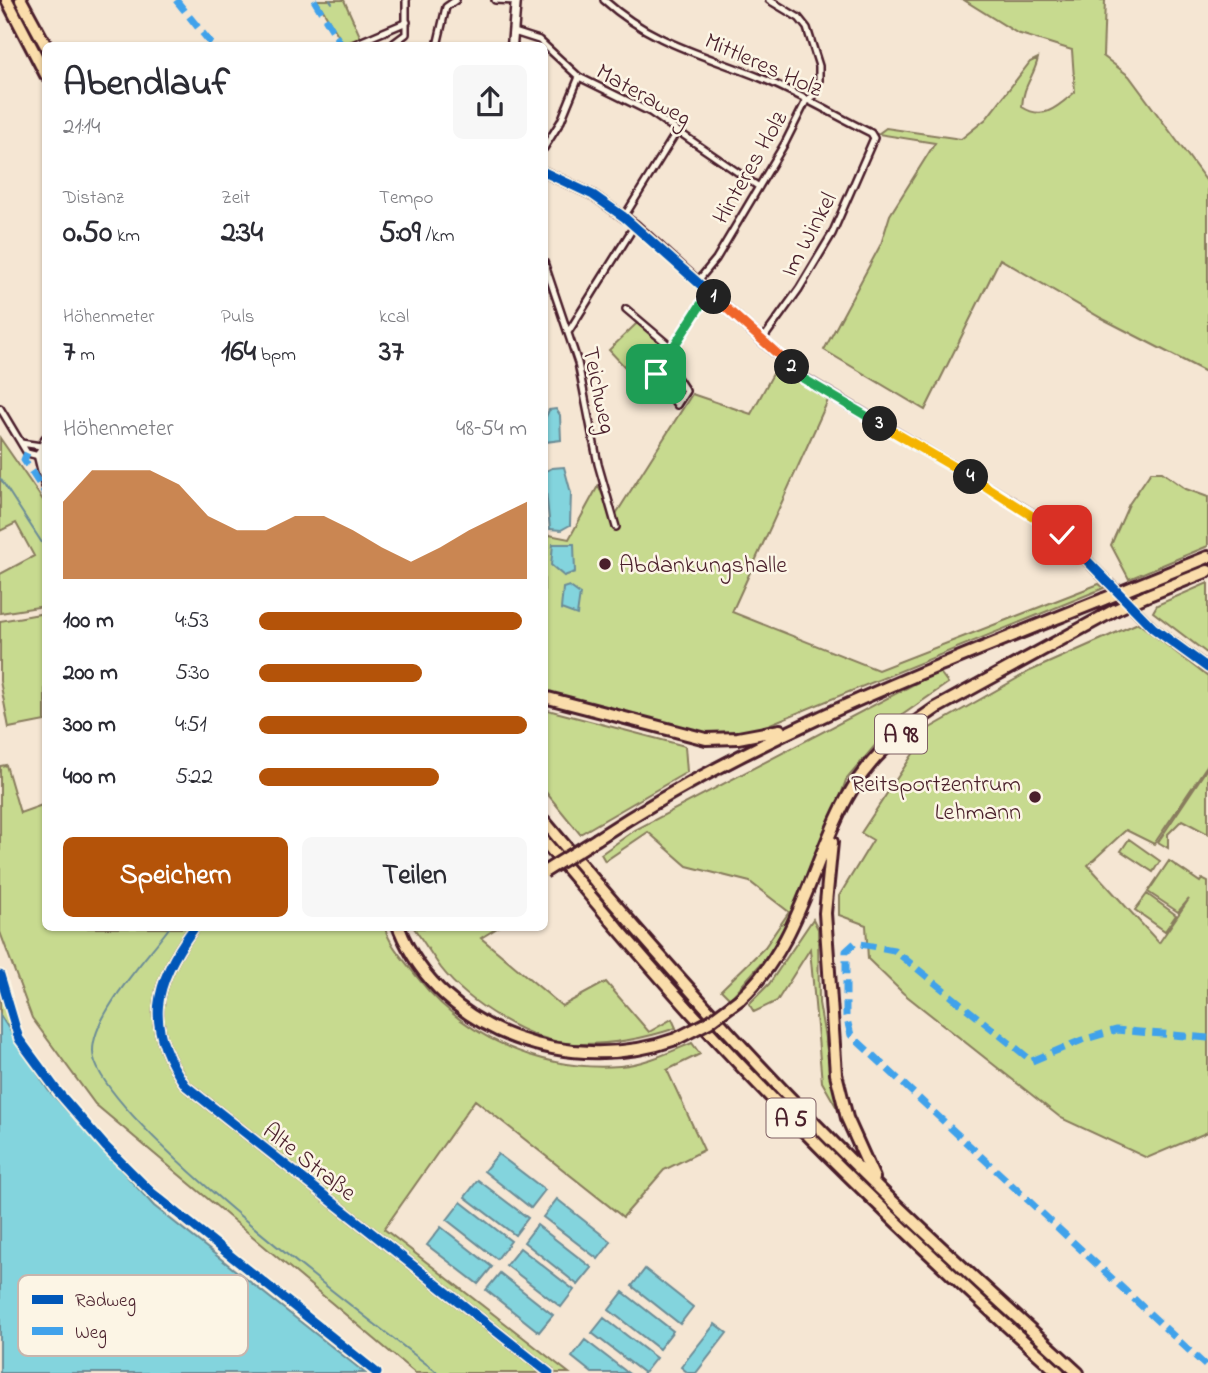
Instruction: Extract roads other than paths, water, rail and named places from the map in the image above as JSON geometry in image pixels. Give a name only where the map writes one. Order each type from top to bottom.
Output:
[{"type":"highway","points":[[7,0],[42,67]]},
{"type":"highway","points":[[21,0],[44,42]]},
{"type":"highway","name":"A 98","points":[[796,727],[1208,556]]},
{"type":"highway","name":"A 98","points":[[834,822],[862,774],[913,724],[964,692],[1115,610],[1208,571]]},
{"type":"highway","points":[[548,698],[706,739],[738,738],[796,727]]},
{"type":"highway","points":[[548,870],[737,756],[796,727]]},
{"type":"highway","points":[[834,822],[826,880],[825,932],[840,1095],[853,1135],[878,1187]]},
{"type":"highway","points":[[401,931],[426,971],[450,997],[474,1016],[519,1040],[588,1054],[636,1050],[676,1039],[709,1022],[740,999],[762,977],[789,935],[834,822]]},
{"type":"highway","name":"A 5","points":[[548,826],[726,1031],[878,1187],[1078,1373]]},
{"type":"highway","name":"A 5","points":[[548,846],[654,972],[785,1112],[957,1280],[1059,1373]]},
{"type":"street","points":[[395,42],[406,34],[406,0]]},
{"type":"street","points":[[438,42],[446,7],[456,0]]},
{"type":"street","points":[[495,0],[516,1],[512,42]]},
{"type":"street","name":"Mittleres Holz","points":[[606,0],[653,37],[764,79],[871,133],[874,138]]},
{"type":"street","name":"Hinteres Holz","points":[[697,282],[716,259],[760,187],[806,101],[814,95],[819,80],[819,66],[807,28],[799,18],[769,0]]},
{"type":"street","points":[[357,42],[407,22]]},
{"type":"street","name":"Materaweg","points":[[513,32],[541,42]]},
{"type":"street","name":"Materaweg","points":[[548,48],[579,77],[650,112],[760,187]]},
{"type":"street","points":[[548,142],[561,121],[579,77]]},
{"type":"street","points":[[624,217],[677,131]]},
{"type":"street","name":"Im Winkel","points":[[762,339],[799,289],[832,234],[874,138]]},
{"type":"street","points":[[548,174],[593,195],[635,225],[804,379],[1037,517],[1062,535],[1153,628],[1208,668]]},
{"type":"street","points":[[569,331],[635,225]]},
{"type":"street","name":"Teichweg","points":[[548,273],[569,331],[598,464],[616,527]]},
{"type":"street","points":[[665,359],[686,391],[677,405],[656,374],[665,359],[672,348],[709,292]]},
{"type":"street","points":[[626,309],[672,348]]},
{"type":"street","points":[[0,408],[27,453],[39,456]]},
{"type":"street","points":[[21,443],[42,442]]},
{"type":"street","points":[[42,446],[39,456],[42,468]]},
{"type":"street","name":"Alte Straße","points":[[192,931],[167,968],[157,1015],[168,1059],[187,1086],[549,1373]]},
{"type":"water","points":[[556,409],[560,415],[561,440],[548,442],[549,410]]},
{"type":"water","points":[[564,467],[571,493],[570,525],[561,530],[550,529],[548,470]]},
{"type":"water","points":[[553,544],[574,544],[575,572],[564,576],[551,565]]},
{"type":"water","points":[[569,586],[580,594],[577,615],[561,609],[563,588]]},
{"type":"water","points":[[0,1015],[48,1090],[154,1206],[241,1275],[18,1275],[18,1356],[248,1356],[248,1280],[365,1373],[0,1373]]},
{"type":"water","points":[[498,1154],[545,1190],[531,1208],[484,1171]]},
{"type":"water","points":[[478,1180],[528,1218],[515,1235],[465,1197]]},
{"type":"water","points":[[557,1199],[611,1242],[598,1259],[543,1217]]},
{"type":"water","points":[[461,1202],[511,1241],[497,1259],[447,1220]]},
{"type":"water","points":[[537,1225],[592,1268],[578,1285],[524,1242]]},
{"type":"water","points":[[441,1227],[492,1267],[478,1284],[427,1245]]},
{"type":"water","points":[[520,1248],[574,1290],[561,1307],[506,1265]]},
{"type":"water","points":[[645,1269],[693,1307],[680,1324],[632,1286]]},
{"type":"water","points":[[500,1273],[553,1315],[539,1332],[486,1290]]},
{"type":"water","points":[[623,1292],[673,1331],[659,1349],[609,1310]]},
{"type":"water","points":[[604,1318],[656,1358],[644,1373],[592,1333]]},
{"type":"water","points":[[715,1324],[727,1333],[696,1373],[688,1373],[681,1367]]},
{"type":"water","points":[[585,1340],[628,1373],[592,1373],[572,1357]]},
{"type":"waterway","points":[[0,478],[42,543]]},
{"type":"waterway","points":[[167,931],[122,987],[101,1021],[93,1052],[106,1082],[139,1122],[187,1169],[303,1267],[438,1373]]},
{"type":"place","name":"Abdankungshalle","points":[[605,564]]},
{"type":"place","name":"Reitsportzentrum Lehmann","points":[[1035,797]]}]
